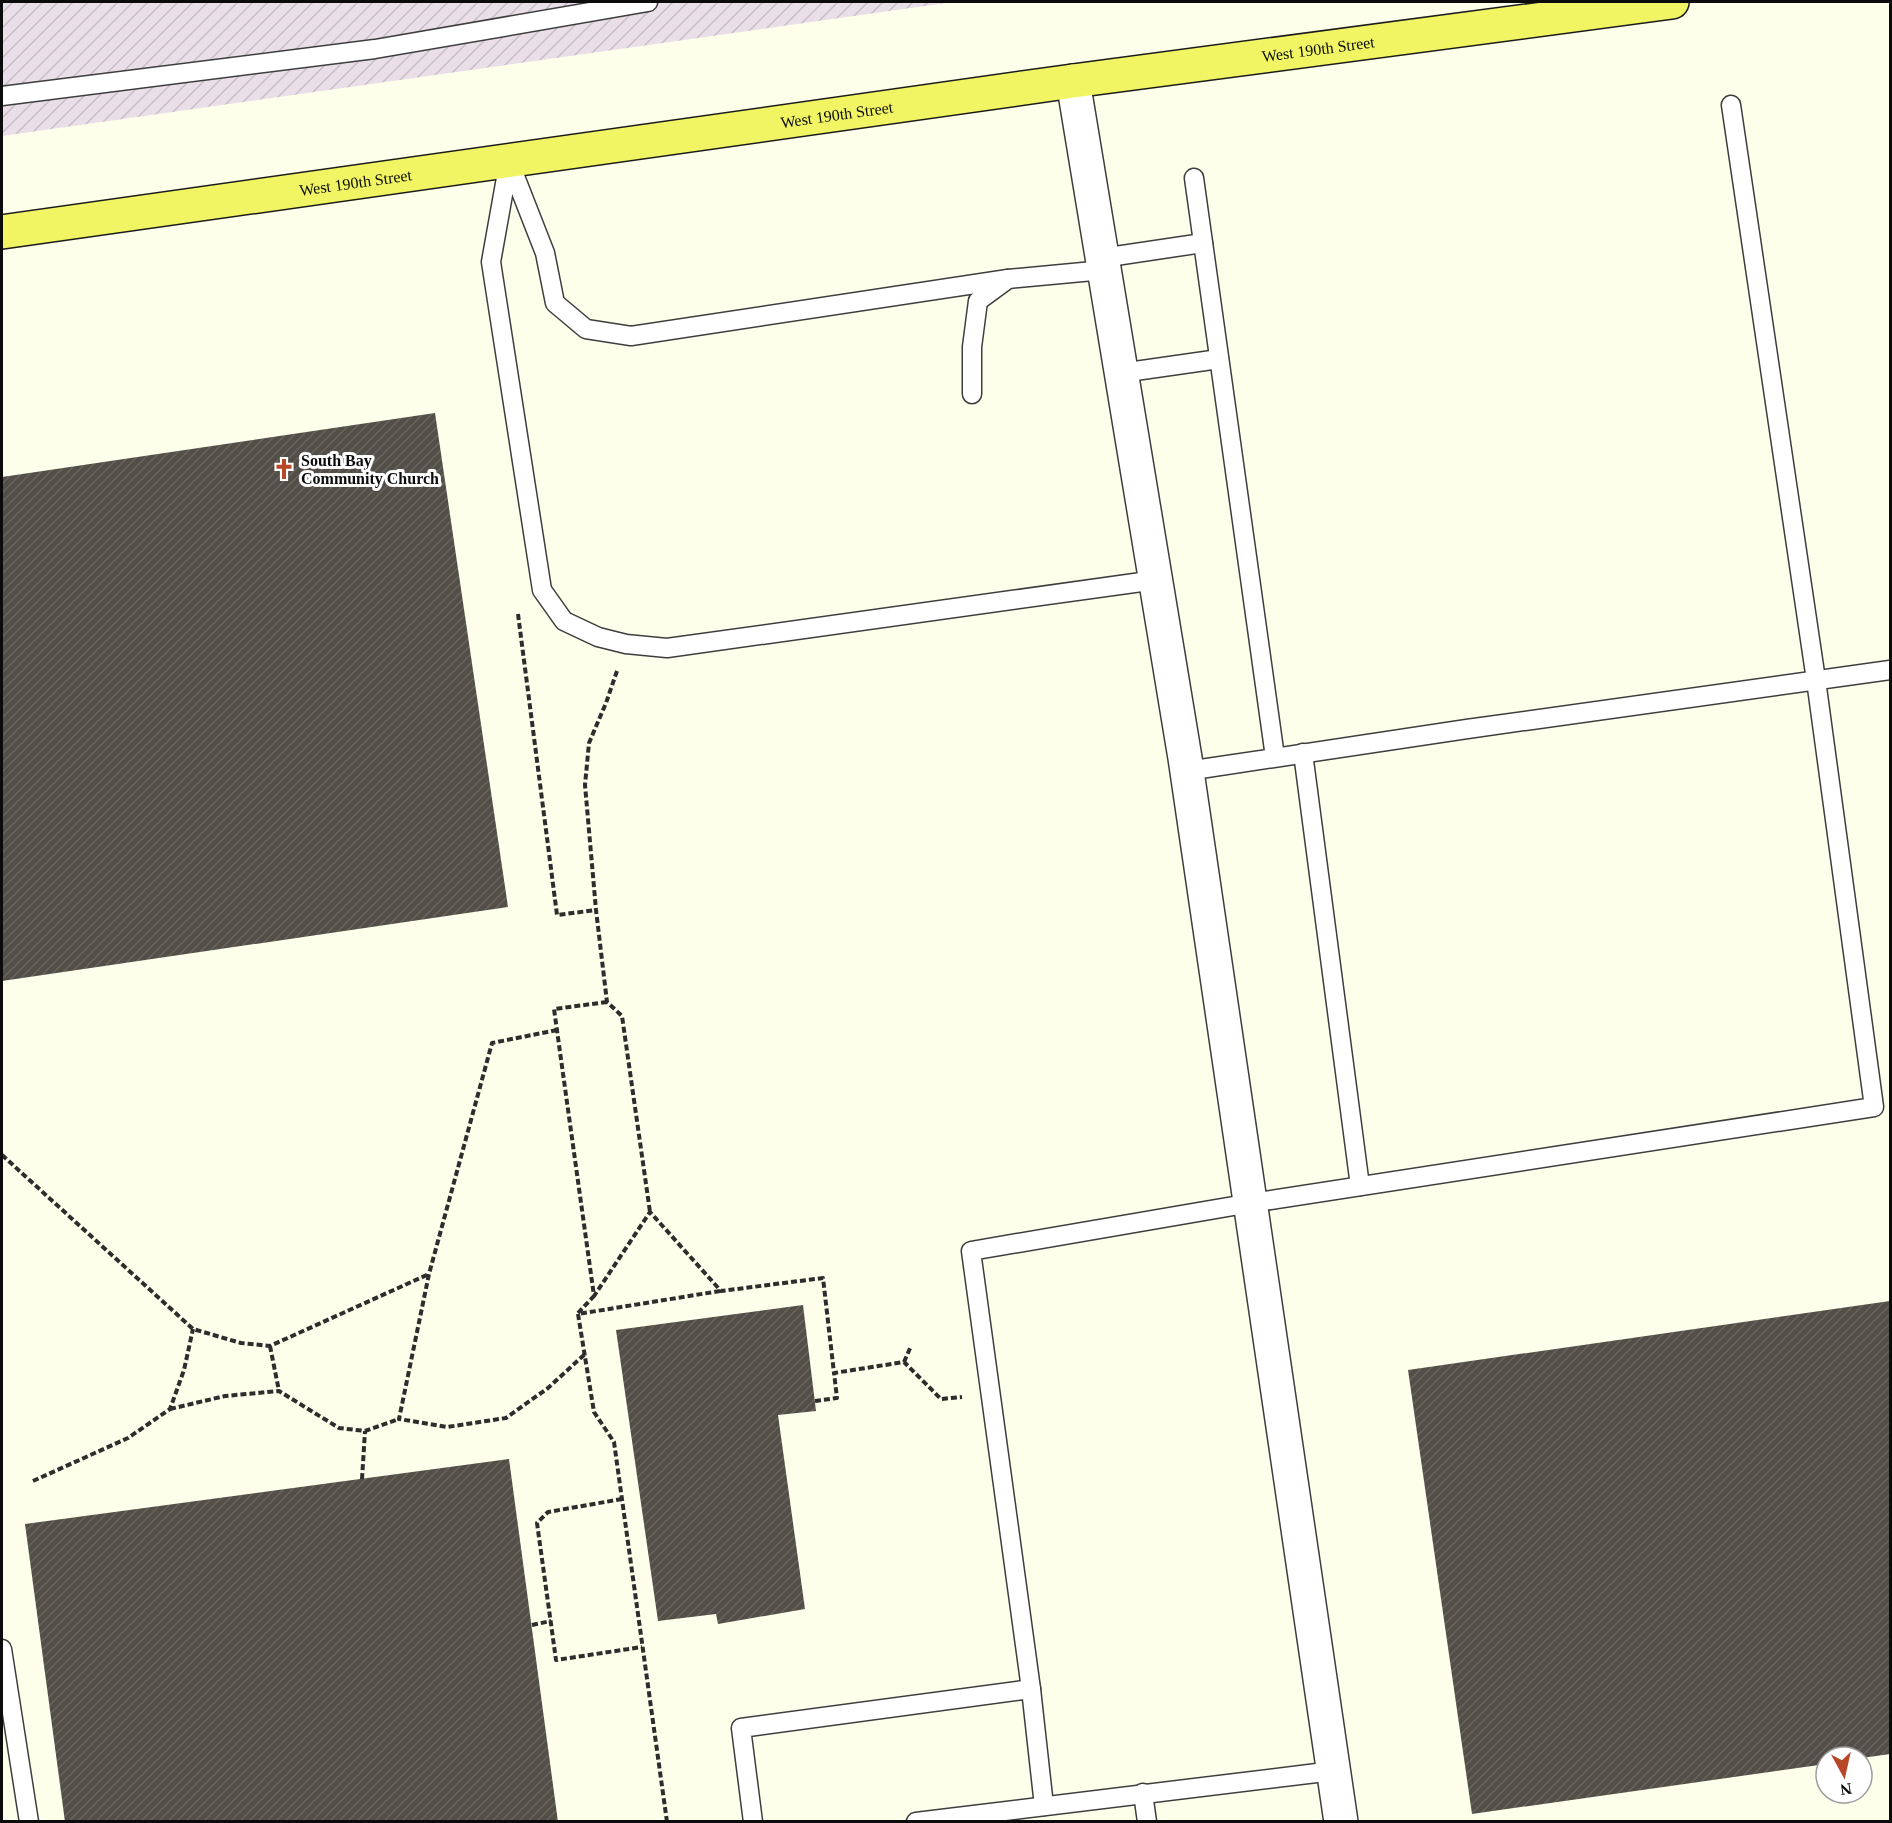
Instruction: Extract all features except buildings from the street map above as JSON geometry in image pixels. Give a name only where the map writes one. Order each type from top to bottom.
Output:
[{"type":"main road","name":"West 190th Street","points":[[2,232],[1073,81],[1672,2]]},
{"type":"street","points":[[1073,81],[1187,771],[1341,1821]]},
{"type":"lane","points":[[2,96],[375,49],[648,2]]},
{"type":"lane","points":[[1044,1806],[1031,1689],[971,1251],[1251,1203],[1874,1107],[1816,680],[1731,105]]},
{"type":"lane","points":[[509,161],[545,253],[555,303],[586,329],[631,336],[1103,264],[1203,243]]},
{"type":"lane","points":[[509,161],[491,262],[542,590],[564,621],[598,637],[626,644],[667,648],[1156,580]]},
{"type":"lane","points":[[1194,178],[1275,757]]},
{"type":"lane","points":[[972,394],[972,347],[978,301],[1008,279]]},
{"type":"lane","points":[[1121,373],[1219,359]]},
{"type":"lane","points":[[1187,771],[1890,670]]},
{"type":"lane","points":[[1303,753],[1360,1186]]},
{"type":"lane","points":[[2,1649],[29,1821]]},
{"type":"lane","points":[[753,1821],[741,1728],[1031,1689]]},
{"type":"lane","points":[[916,1821],[1334,1771]]},
{"type":"lane","points":[[1143,1793],[1147,1821]]},
{"type":"path","points":[[518,614],[557,915],[596,910]]},
{"type":"path","points":[[626,644],[606,703],[589,743],[585,785],[607,1002],[622,1016],[650,1212],[721,1291]]},
{"type":"path","points":[[594,1296],[554,1009],[607,1002]]},
{"type":"path","points":[[399,1419],[429,1274],[492,1042],[557,1030]]},
{"type":"path","points":[[2,1155],[193,1329],[241,1343],[270,1346],[429,1274]]},
{"type":"path","points":[[578,1314],[594,1296],[650,1212]]},
{"type":"path","points":[[578,1314],[721,1291],[823,1278],[837,1398],[815,1401]]},
{"type":"path","points":[[578,1314],[594,1412],[614,1442],[667,1821]]},
{"type":"path","points":[[170,1409],[184,1370],[193,1329]]},
{"type":"path","points":[[270,1346],[279,1391]]},
{"type":"path","points":[[904,1362],[911,1346]]},
{"type":"path","points":[[33,1481],[128,1438],[170,1409],[225,1396],[279,1391],[339,1428],[364,1431],[399,1419],[447,1427],[506,1418],[548,1388],[585,1354]]},
{"type":"path","points":[[834,1373],[904,1362]]},
{"type":"path","points":[[904,1362],[941,1400],[969,1396]]},
{"type":"path","points":[[362,1479],[364,1431]]},
{"type":"path","points":[[622,1499],[548,1512],[537,1523],[556,1660],[642,1647]]},
{"type":"path","points":[[532,1624],[551,1621]]},
{"type":"shaded area","points":[[2,2],[953,2],[2,136]]},
{"type":"place","name":"South Bay Community Church","points":[[284,469]]}]
